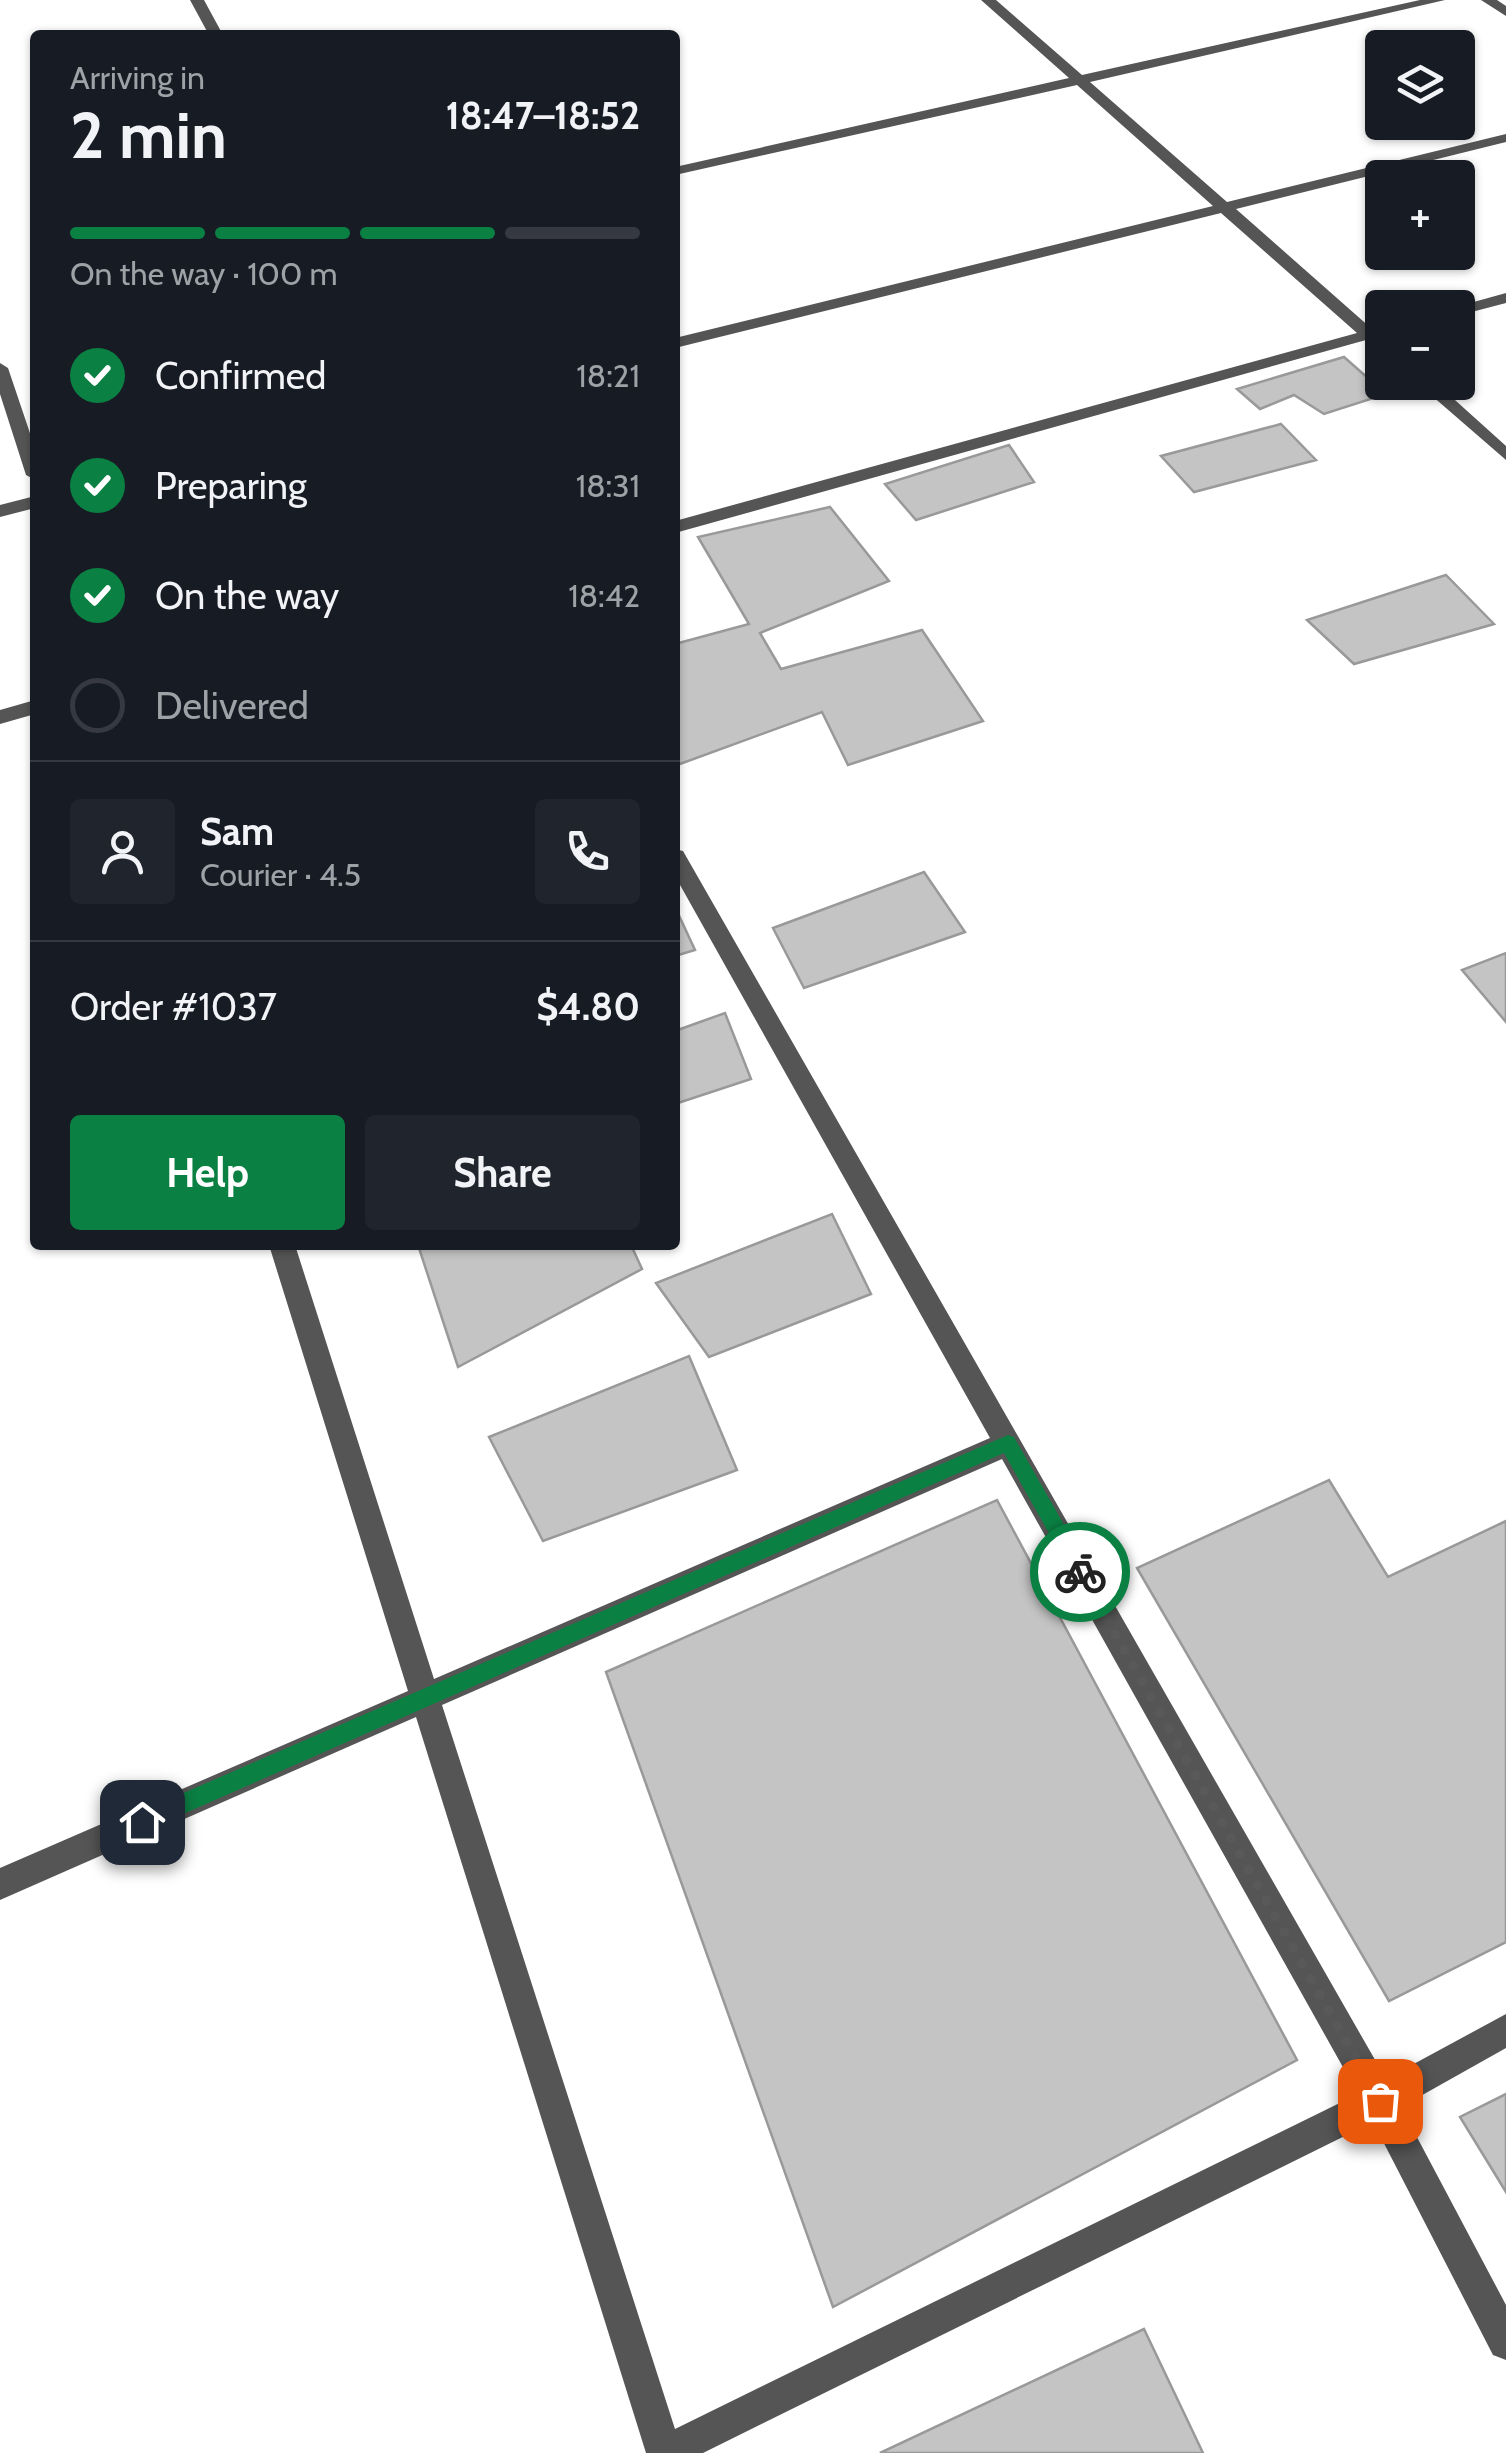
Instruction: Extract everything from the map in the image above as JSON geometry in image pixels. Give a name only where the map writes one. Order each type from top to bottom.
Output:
[{"type":"street","points":[[198,0],[213,30]]},
{"type":"street","points":[[988,0],[1365,326]]},
{"type":"street","points":[[680,169],[1438,0]]},
{"type":"street","points":[[1488,0],[1506,12]]},
{"type":"street","points":[[680,341],[1506,138]]},
{"type":"street","points":[[1475,306],[1506,298]]},
{"type":"street","points":[[680,526],[1365,341]]},
{"type":"street","points":[[0,368],[30,460]]},
{"type":"street","points":[[1444,400],[1506,455]]},
{"type":"street","points":[[1482,433],[1506,426]]},
{"type":"street","points":[[0,511],[30,503]]},
{"type":"street","points":[[0,717],[30,709]]},
{"type":"street","points":[[680,866],[1380,2101],[1506,2342]]},
{"type":"street","points":[[284,1250],[664,2453],[1380,2101],[1506,2030]]},
{"type":"street","points":[[0,1884],[1008,1443]]},
{"type":"building","points":[[1344,357],[1365,376],[1367,400],[1324,414],[1294,395],[1260,409],[1237,389]]},
{"type":"building","points":[[1281,424],[1316,460],[1194,492],[1161,456]]},
{"type":"building","points":[[1009,445],[1034,482],[916,520],[885,484]]},
{"type":"building","points":[[830,507],[889,581],[760,633],[781,669],[922,630],[983,721],[848,765],[822,712],[680,764],[680,643],[749,624],[698,537]]},
{"type":"building","points":[[1446,575],[1494,624],[1354,664],[1307,620]]},
{"type":"building","points":[[924,872],[965,932],[804,988],[773,928]]},
{"type":"building","points":[[680,918],[695,950],[680,954]]},
{"type":"building","points":[[1506,953],[1506,1022],[1462,970]]},
{"type":"building","points":[[725,1013],[751,1079],[680,1102],[680,1029]]},
{"type":"building","points":[[832,1214],[871,1294],[709,1357],[656,1283]]},
{"type":"building","points":[[420,1250],[633,1250],[642,1269],[458,1367]]},
{"type":"building","points":[[689,1356],[737,1470],[543,1541],[489,1437]]},
{"type":"building","points":[[1329,1480],[1388,1577],[1506,1521],[1506,1942],[1389,2001],[1137,1568]]},
{"type":"building","points":[[997,1500],[1297,2060],[833,2307],[606,1672]]},
{"type":"building","points":[[1506,2094],[1506,2192],[1460,2117]]},
{"type":"building","points":[[1144,2329],[1203,2453],[880,2453]]},
{"type":"way so far","points":[[1080,1572],[1380,2101]]},
{"type":"route","points":[[142,1822],[1008,1443],[1080,1572]]}]
